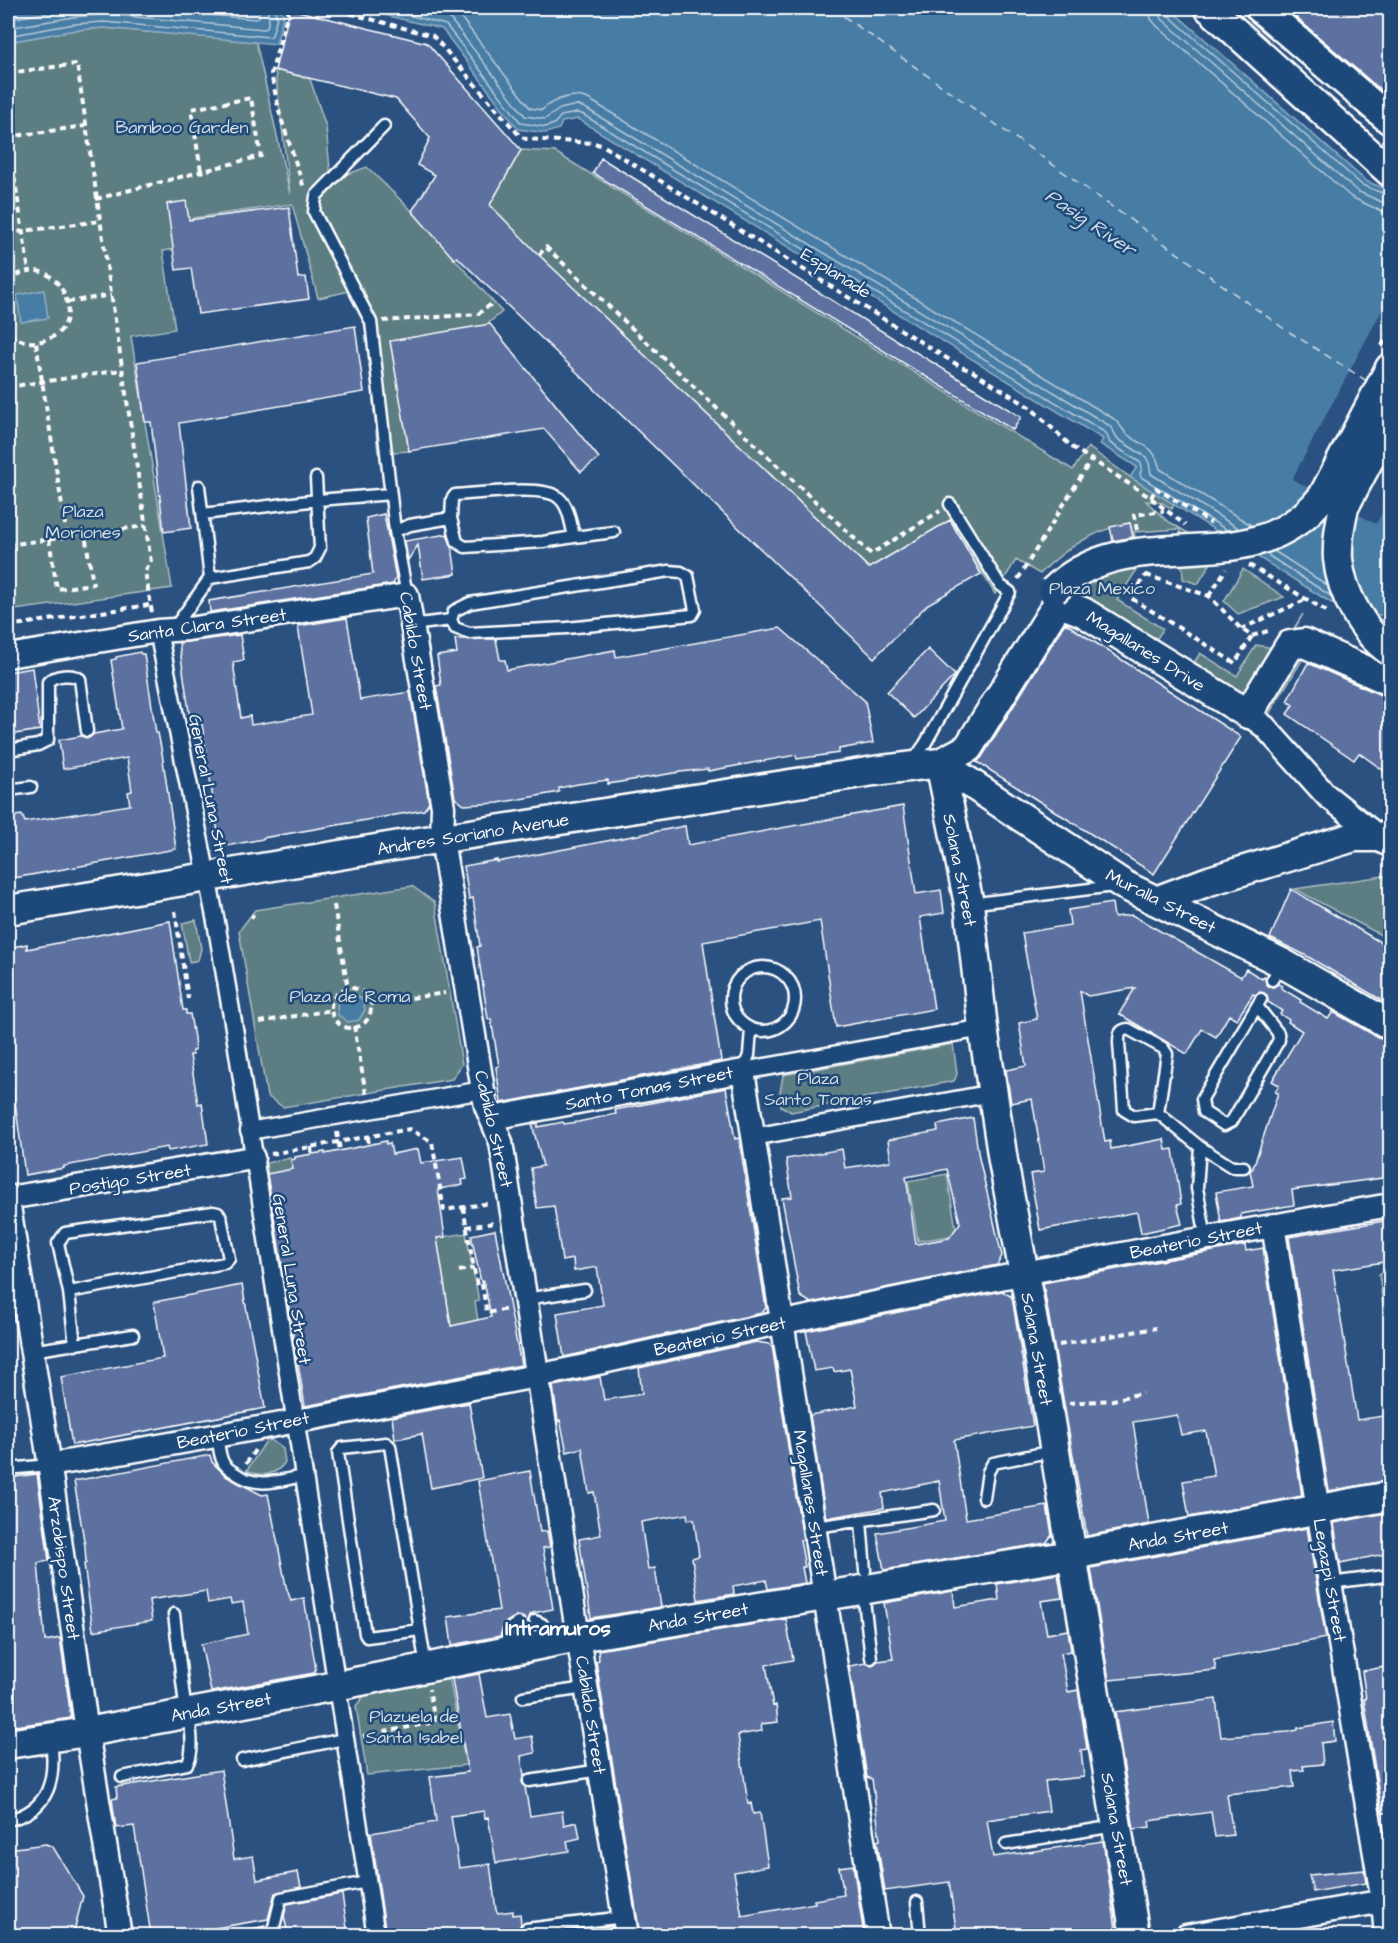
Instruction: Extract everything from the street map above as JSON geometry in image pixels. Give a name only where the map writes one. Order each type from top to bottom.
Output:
[{"type":"street","points":[[1209,8],[1390,172]]},
{"type":"street","points":[[1260,8],[1390,120]]},
{"type":"street","points":[[940,763],[963,731],[1037,611],[1053,591],[1074,572],[1109,558],[1135,552],[1221,548],[1254,543],[1276,535],[1299,522],[1323,496],[1390,368]]},
{"type":"street","points":[[1390,420],[1344,507],[1338,530],[1338,561],[1355,610],[1367,630],[1390,651]]},
{"type":"street","name":"Cabildo Street","points":[[406,595],[443,807],[442,839],[483,1090],[486,1106],[501,1142],[518,1304],[537,1376],[554,1633],[586,1688],[625,1926]]},
{"type":"street","name":"Santa Clara Street","points":[[8,656],[165,630],[188,629],[406,595]]},
{"type":"street","name":"Magallanes Drive","points":[[940,763],[968,748],[1055,608],[1065,605],[1083,612],[1248,714],[1270,733],[1326,795],[1385,839]]},
{"type":"street","name":"General Luna Street","points":[[165,630],[234,1029],[249,1131],[262,1156],[303,1476],[376,1935]]},
{"type":"street","points":[[1248,714],[1290,645],[1297,642],[1390,681]]},
{"type":"street","name":"Andres Soriano Avenue","points":[[8,910],[442,839],[940,763]]},
{"type":"street","name":"Muralla Street","points":[[940,763],[1124,885],[1277,971],[1390,1025]]},
{"type":"street","name":"Solana Street","points":[[940,763],[969,904],[983,1028],[1014,1225],[1038,1348],[1135,1935]]},
{"type":"street","name":"Magallanes Drive","points":[[1156,901],[1209,881],[1354,837],[1385,839]]},
{"type":"street","name":"Santo Tomas Street","points":[[492,1118],[983,1028]]},
{"type":"street","name":"Magallanes Street","points":[[743,1071],[878,1935]]},
{"type":"street","points":[[249,1131],[483,1090]]},
{"type":"street","points":[[753,1137],[993,1093]]},
{"type":"street","name":"Postigo Street","points":[[8,1199],[262,1156]]},
{"type":"street","name":"Arzobispo Street","points":[[8,1199],[87,1732],[120,1935]]},
{"type":"street","name":"Beaterio Street","points":[[49,1465],[217,1437],[495,1378],[537,1376],[782,1322],[1273,1225],[1390,1205]]},
{"type":"street","name":"Legazpi Street","points":[[1273,1225],[1330,1583],[1387,1901],[1386,1935]]},
{"type":"street","name":"Anda Street","points":[[8,1744],[87,1732],[336,1686],[508,1651],[554,1633],[826,1595],[864,1580],[1072,1555],[1390,1496]]},
{"type":"street","points":[[1186,1935],[1387,1901]]},
{"type":"lane","points":[[371,322],[314,212],[315,196],[384,126]]},
{"type":"lane","name":"Cabildo Street","points":[[371,322],[395,531],[406,595]]},
{"type":"lane","points":[[165,630],[210,578],[309,562],[315,558],[320,548],[316,478]]},
{"type":"lane","points":[[199,486],[210,578]]},
{"type":"lane","points":[[574,537],[566,507],[559,498],[542,491],[455,495],[452,499],[451,518],[457,542],[465,547],[543,542],[614,532]]},
{"type":"lane","points":[[203,514],[391,494]]},
{"type":"lane","points":[[909,767],[925,744],[1010,592],[1000,585],[950,504]]},
{"type":"lane","points":[[395,531],[410,525],[451,518]]},
{"type":"lane","points":[[669,571],[681,572],[688,576],[695,610],[692,615],[567,628],[469,633],[454,628],[451,620],[454,611],[470,603],[669,571]]},
{"type":"lane","points":[[412,625],[451,620]]},
{"type":"lane","points":[[8,750],[44,744],[48,740],[48,682],[52,678],[74,675],[80,679],[87,731]]},
{"type":"lane","points":[[8,790],[31,787]]},
{"type":"lane","points":[[969,904],[1124,885]]},
{"type":"lane","points":[[765,966],[775,969],[791,982],[795,991],[794,1011],[788,1020],[771,1031],[751,1029],[742,1024],[731,1007],[730,997],[733,987],[738,978],[755,967],[765,966]]},
{"type":"lane","points":[[1259,1002],[1280,1040],[1232,1121],[1224,1125],[1204,1112],[1202,1099],[1259,1002]]},
{"type":"lane","points":[[743,1071],[749,1055],[751,1029]]},
{"type":"lane","points":[[1158,1113],[1167,1054],[1162,1048],[1128,1029],[1123,1029],[1119,1033],[1119,1043],[1124,1110],[1134,1116],[1158,1113],[1200,1147],[1232,1167],[1244,1167]]},
{"type":"lane","points":[[1200,1147],[1197,1188],[1206,1238]]},
{"type":"lane","points":[[69,1292],[225,1263],[229,1259],[221,1217],[218,1213],[213,1212],[65,1233],[58,1243],[69,1292],[75,1345]]},
{"type":"lane","points":[[518,1304],[585,1290]]},
{"type":"lane","points":[[31,1351],[133,1335]]},
{"type":"lane","points":[[217,1437],[222,1461],[230,1470],[247,1481],[268,1484],[303,1476]]},
{"type":"lane","points":[[420,1630],[372,1638],[367,1638],[365,1634],[338,1453],[342,1448],[386,1443],[390,1446],[420,1630],[426,1667]]},
{"type":"lane","points":[[984,1498],[988,1472],[993,1463],[1054,1450]]},
{"type":"lane","points":[[8,1469],[49,1465]]},
{"type":"lane","points":[[815,1527],[934,1510]]},
{"type":"lane","points":[[861,1521],[871,1658]]},
{"type":"lane","points":[[1330,1583],[1385,1576]]},
{"type":"lane","points":[[122,1777],[187,1764],[191,1758],[188,1713],[185,1706],[174,1614]]},
{"type":"lane","points":[[508,1651],[508,1631],[513,1625],[519,1623]]},
{"type":"lane","points":[[523,1697],[586,1688]]},
{"type":"lane","points":[[8,1820],[34,1808],[49,1790],[53,1764],[51,1738]]},
{"type":"lane","points":[[242,1760],[344,1739]]},
{"type":"lane","points":[[529,1781],[600,1770]]},
{"type":"lane","points":[[1006,1844],[1117,1826]]},
{"type":"lane","points":[[251,1935],[273,1930],[281,1898],[368,1882]]},
{"type":"lane","points":[[917,1902],[920,1935]]},
{"type":"lane","points":[[526,1929],[625,1926]]},
{"type":"path","points":[[289,8],[271,74],[272,84],[295,164],[314,212]]},
{"type":"path","name":"Esplanade","points":[[330,8],[433,36],[526,139],[594,143],[604,146],[1031,408],[1058,435],[1091,460],[1151,498],[1172,516]]},
{"type":"path","points":[[8,73],[77,64],[151,562],[145,571],[150,605],[165,630]]},
{"type":"path","points":[[12,92],[16,117]]},
{"type":"path","points":[[96,198],[261,156],[251,98],[191,109],[201,171]]},
{"type":"path","points":[[29,272],[8,137],[86,126]]},
{"type":"path","points":[[8,233],[100,220]]},
{"type":"path","points":[[539,255],[546,248],[871,554],[950,504]]},
{"type":"path","points":[[8,282],[19,274],[39,272],[58,283],[65,292],[68,302],[68,312],[61,329],[46,340],[36,343],[19,340],[8,332]]},
{"type":"path","points":[[68,302],[111,296]]},
{"type":"path","points":[[371,322],[478,314],[493,303]]},
{"type":"path","points":[[36,343],[67,537]]},
{"type":"path","points":[[8,387],[122,370]]},
{"type":"path","points":[[1010,592],[1091,460]]},
{"type":"path","points":[[1151,498],[1156,488],[1205,520],[1222,524]]},
{"type":"path","points":[[1134,515],[1165,511]]},
{"type":"path","points":[[8,545],[145,526]]},
{"type":"path","points":[[49,539],[57,589],[93,584],[85,534]]},
{"type":"path","points":[[1209,596],[1232,560]]},
{"type":"path","points":[[1146,575],[1209,596],[1241,629],[1252,636],[1235,663],[1131,598],[1146,575]]},
{"type":"path","points":[[1241,629],[1305,600]]},
{"type":"path","points":[[8,626],[150,605]]},
{"type":"path","points":[[1181,641],[1186,633]]},
{"type":"path","points":[[334,905],[348,989]]},
{"type":"path","points":[[175,911],[188,999]]},
{"type":"path","points":[[355,987],[369,997],[372,1012],[363,1025],[346,1028],[333,1019],[331,1003],[340,990],[348,989],[355,987]]},
{"type":"path","points":[[370,1004],[444,993]]},
{"type":"path","points":[[260,1022],[332,1010]]},
{"type":"path","points":[[354,1026],[365,1088]]},
{"type":"path","points":[[262,1156],[410,1129],[432,1142],[444,1209],[493,1202]]},
{"type":"path","points":[[338,1134],[340,1151]]},
{"type":"path","points":[[368,1137],[369,1146]]},
{"type":"path","points":[[311,1147],[312,1156]]},
{"type":"path","points":[[463,1207],[477,1286],[482,1285],[487,1313],[518,1304]]},
{"type":"path","points":[[466,1227],[497,1222]]},
{"type":"path","points":[[459,1271],[474,1268]]},
{"type":"path","points":[[1038,1348],[1156,1328]]},
{"type":"path","points":[[1047,1406],[1113,1400],[1142,1393]]},
{"type":"path","points":[[245,1466],[253,1453]]},
{"type":"path","points":[[344,1739],[435,1722],[426,1667]]},
{"type":"green space","points":[[104,28],[256,42],[290,194],[275,70],[310,79],[326,127],[331,180],[367,167],[412,211],[502,312],[486,325],[391,341],[409,451],[378,453],[373,400],[374,317],[363,288],[318,298],[292,204],[193,218],[196,246],[163,251],[175,329],[131,336],[172,588],[8,611],[8,42],[75,30]]},
{"type":"green space","name":"Plaza Mexico","points":[[521,150],[555,152],[1073,470],[1088,447],[1130,477],[1174,504],[1172,509],[1163,503],[1146,501],[1166,520],[1218,551],[1198,584],[1183,579],[1180,529],[1134,532],[1139,556],[1119,561],[1136,571],[1117,600],[1163,629],[1154,643],[1070,590],[1085,577],[1101,568],[1119,560],[1138,555],[1130,523],[1104,530],[1081,541],[1040,574],[1016,560],[995,594],[950,520],[869,568],[539,255],[490,205]]},
{"type":"green space","points":[[1243,569],[1284,597],[1238,614],[1224,601]]},
{"type":"green space","points":[[1303,614],[1249,702],[1192,666],[1200,653],[1237,676],[1256,645],[1281,649]]},
{"type":"green space","points":[[1294,651],[1307,652],[1269,714],[1265,712]]},
{"type":"green space","points":[[1390,875],[1390,940],[1295,889]]},
{"type":"green space","name":"Plaza de Roma","points":[[412,886],[435,903],[462,1064],[452,1079],[283,1107],[267,1096],[239,931],[255,910]]},
{"type":"green space","points":[[196,920],[201,949],[198,960],[189,962],[182,923]]},
{"type":"green space","name":"Plaza Santo Tomas","points":[[953,1044],[957,1074],[954,1081],[791,1112],[781,1106],[780,1093],[783,1075]]},
{"type":"green space","points":[[291,1158],[293,1169],[268,1174],[266,1163]]},
{"type":"green space","points":[[947,1174],[957,1235],[918,1241],[908,1181]]},
{"type":"green space","points":[[466,1233],[479,1301],[475,1302],[478,1320],[451,1327],[437,1238]]},
{"type":"green space","points":[[1390,1272],[1390,1359],[1379,1274]]},
{"type":"green space","points":[[271,1440],[283,1449],[285,1462],[282,1466],[268,1474],[257,1474],[247,1470],[266,1441]]},
{"type":"green space","name":"Plazuela de Santa Isabel","points":[[449,1676],[466,1765],[367,1775],[356,1706],[364,1696],[376,1689]]},
{"type":"water","points":[[8,8],[278,8],[284,14],[276,44],[104,28],[75,30],[8,42]]},
{"type":"water","name":"Pasig River","points":[[356,8],[1169,8],[1366,181],[1390,191],[1390,614],[1359,613],[1330,602],[1130,477],[1137,467],[1100,444],[1103,439],[578,119],[562,122],[559,129],[546,133],[518,129],[442,29]]},
{"type":"water","points":[[44,290],[48,318],[21,322],[17,295]]},
{"type":"water","points":[[354,994],[363,1000],[365,1010],[359,1020],[348,1022],[338,1015],[337,1005],[343,995]]},
{"type":"pier","points":[[1390,295],[1390,497],[1376,524],[1292,479]]},
{"type":"building","points":[[1285,8],[1390,8],[1390,96],[1376,86]]},
{"type":"building","points":[[290,9],[427,43],[521,150],[490,205],[539,255],[869,568],[950,520],[981,574],[928,604],[874,658],[457,257],[454,259],[412,211],[435,175],[417,165],[430,138],[396,99],[275,70]]},
{"type":"building","points":[[601,158],[1021,417],[1013,430],[593,173]]},
{"type":"building","points":[[186,201],[189,220],[289,207],[298,278],[306,277],[309,299],[198,314],[191,268],[176,270],[167,204]]},
{"type":"building","points":[[490,324],[599,458],[581,472],[544,429],[409,451],[390,341]]},
{"type":"building","points":[[355,326],[364,392],[179,423],[191,528],[164,532],[151,422],[145,422],[137,362]]},
{"type":"building","points":[[384,514],[396,578],[393,584],[210,612],[209,601],[373,574],[366,518]]},
{"type":"building","points":[[1130,523],[1133,537],[1113,541],[1110,527]]},
{"type":"building","points":[[447,534],[452,547],[456,574],[423,579],[418,545],[408,560],[405,541]]},
{"type":"building","points":[[347,618],[360,700],[410,692],[429,803],[424,810],[220,847],[202,724],[191,725],[179,643],[240,635],[244,660],[233,662],[241,718],[250,716],[251,725],[312,715],[298,626]]},
{"type":"building","points":[[1065,623],[1241,737],[1154,874],[977,762]]},
{"type":"building","points":[[780,628],[865,701],[873,743],[839,749],[839,753],[797,759],[796,755],[708,771],[708,769],[680,772],[608,784],[608,780],[578,784],[559,788],[559,792],[498,803],[464,805],[455,798],[436,686],[441,685],[437,656],[457,653],[455,639],[496,639],[500,660],[505,660],[507,670],[615,650],[616,657]]},
{"type":"building","points":[[928,649],[955,675],[914,718],[887,692]]},
{"type":"building","points":[[140,652],[144,654],[176,849],[8,879],[8,817],[22,815],[25,822],[130,805],[128,792],[132,791],[127,758],[63,769],[59,740],[81,736],[89,738],[94,734],[122,729],[111,660]]},
{"type":"building","points":[[1308,663],[1390,697],[1390,775],[1359,753],[1354,760],[1287,714],[1293,705],[1287,701]]},
{"type":"building","points":[[32,668],[40,730],[8,735],[8,672]]},
{"type":"building","points":[[903,806],[916,894],[941,890],[944,913],[920,917],[934,1009],[836,1027],[820,921],[703,942],[721,1061],[501,1103],[496,1067],[499,1066],[491,1019],[488,1019],[477,947],[480,946],[473,898],[469,899],[464,866],[497,860],[497,862],[685,826],[688,845]]},
{"type":"building","points":[[1291,889],[1390,948],[1390,1005],[1305,955],[1270,938]]},
{"type":"building","points":[[1112,903],[1114,917],[1132,915],[1241,977],[1246,969],[1262,979],[1264,976],[1268,986],[1273,987],[1278,984],[1282,986],[1281,988],[1301,1000],[1300,1002],[1328,1019],[1333,1012],[1390,1044],[1390,1177],[1292,1190],[1294,1205],[1241,1214],[1241,1218],[1221,1222],[1216,1192],[1253,1186],[1250,1171],[1253,1168],[1278,1093],[1275,1092],[1279,1085],[1272,1081],[1302,1031],[1288,1022],[1289,1020],[1280,1014],[1282,1011],[1268,1002],[1267,995],[1260,992],[1253,994],[1237,1019],[1229,1015],[1216,1037],[1202,1029],[1187,1054],[1119,1014],[1135,988],[1088,996],[1080,991],[1105,1142],[1110,1141],[1111,1149],[1164,1139],[1166,1150],[1173,1149],[1181,1204],[1177,1205],[1182,1224],[1141,1233],[1137,1212],[1040,1230],[1030,1174],[1044,1172],[1032,1099],[1011,1103],[1006,1070],[1026,1066],[1019,1023],[1037,1019],[1022,933],[1070,925],[1068,910]]},
{"type":"building","points":[[170,921],[183,1010],[186,1010],[186,1014],[190,1014],[195,1050],[192,1051],[193,1055],[190,1055],[198,1104],[202,1103],[208,1144],[168,1151],[167,1147],[25,1175],[8,1050],[8,948],[27,944],[27,949]]},
{"type":"building","points":[[726,1088],[735,1139],[739,1138],[766,1308],[762,1313],[564,1357],[557,1313],[603,1305],[597,1267],[574,1271],[573,1259],[562,1261],[554,1206],[537,1208],[531,1168],[543,1166],[532,1124],[538,1123],[538,1127],[563,1122],[564,1124],[578,1122],[616,1114],[615,1110]]},
{"type":"building","points":[[973,1118],[979,1158],[1002,1256],[997,1265],[811,1303],[800,1296],[782,1198],[792,1197],[786,1159],[842,1149],[845,1168],[891,1161],[888,1140],[938,1131],[937,1125]],"holes":[[[947,1169],[960,1223],[949,1238],[916,1244],[906,1177]]]},
{"type":"building","points":[[386,1141],[386,1144],[390,1143],[392,1154],[418,1149],[421,1163],[463,1157],[467,1179],[462,1180],[463,1185],[438,1189],[445,1237],[437,1238],[451,1326],[491,1317],[471,1235],[495,1230],[521,1365],[305,1406],[267,1174],[293,1169],[291,1160],[295,1157],[325,1152],[325,1154]]},
{"type":"building","points":[[1390,1220],[1390,1261],[1333,1270],[1357,1420],[1390,1415],[1390,1480],[1329,1491],[1289,1237]]},
{"type":"building","points":[[1245,1245],[1246,1251],[1263,1248],[1302,1496],[1189,1517],[1183,1481],[1214,1476],[1206,1431],[1181,1435],[1177,1415],[1133,1422],[1149,1524],[1087,1536],[1043,1283]]},
{"type":"building","points":[[242,1285],[265,1408],[72,1445],[61,1377],[163,1358],[154,1302]]},
{"type":"building","points":[[1002,1291],[1012,1297],[1033,1426],[954,1440],[966,1519],[1047,1506],[1052,1535],[1046,1543],[884,1570],[877,1533],[945,1521],[939,1481],[882,1493],[884,1508],[826,1518],[810,1415],[857,1406],[850,1369],[834,1372],[833,1368],[814,1371],[806,1331]]},
{"type":"building","points":[[756,1342],[772,1346],[803,1540],[800,1540],[805,1567],[802,1567],[805,1583],[768,1589],[766,1580],[733,1586],[734,1594],[698,1600],[692,1558],[699,1556],[694,1519],[688,1520],[687,1514],[641,1522],[648,1569],[655,1568],[661,1607],[591,1618],[579,1539],[601,1535],[594,1492],[589,1493],[582,1448],[567,1452],[560,1420],[558,1421],[553,1386],[600,1377],[604,1400],[642,1394],[639,1368]]},
{"type":"building","points":[[469,1403],[482,1478],[431,1488],[422,1434],[395,1439],[392,1417]]},
{"type":"building","points":[[210,1455],[212,1462],[227,1477],[262,1495],[268,1494],[291,1601],[304,1598],[316,1670],[314,1673],[211,1692],[201,1644],[248,1634],[243,1602],[231,1604],[230,1599],[208,1603],[206,1591],[149,1600],[152,1621],[93,1631],[84,1564],[86,1563],[85,1546],[74,1481]]},
{"type":"building","points":[[530,1471],[540,1532],[547,1531],[550,1547],[543,1548],[553,1609],[530,1615],[528,1622],[535,1629],[517,1633],[524,1628],[526,1623],[524,1618],[517,1616],[505,1623],[500,1636],[452,1645],[448,1617],[499,1610],[478,1481]]},
{"type":"building","points":[[37,1474],[49,1561],[38,1563],[45,1641],[60,1638],[71,1718],[8,1727],[8,1478]]},
{"type":"building","points":[[1386,1513],[1390,1534],[1390,1553],[1340,1563],[1334,1523]]},
{"type":"building","points":[[1307,1528],[1326,1638],[1214,1660],[1216,1670],[1109,1680],[1091,1568]]},
{"type":"building","points":[[1058,1574],[1062,1598],[1041,1601],[1047,1634],[1068,1630],[1071,1651],[1061,1653],[1068,1692],[1078,1690],[1087,1749],[1081,1750],[1084,1777],[1045,1781],[1049,1811],[987,1820],[993,1857],[1103,1841],[1116,1929],[1068,1935],[957,1935],[949,1882],[885,1891],[877,1841],[880,1840],[872,1779],[867,1777],[849,1666],[866,1663],[872,1665],[878,1661],[893,1659],[884,1603],[953,1591],[955,1607],[999,1600],[997,1584]]},
{"type":"building","points":[[786,1619],[793,1660],[766,1665],[778,1722],[761,1724],[762,1731],[738,1735],[748,1804],[751,1803],[753,1814],[760,1813],[768,1866],[734,1872],[742,1916],[815,1903],[814,1900],[844,1895],[839,1867],[853,1865],[864,1935],[640,1935],[596,1661],[599,1660],[598,1650]]},
{"type":"building","points":[[1390,1666],[1390,1813],[1382,1813],[1364,1699],[1366,1699],[1362,1671]]},
{"type":"building","points":[[479,1674],[487,1718],[510,1714],[515,1739],[532,1736],[535,1753],[521,1756],[524,1776],[522,1782],[530,1816],[562,1811],[564,1825],[577,1822],[580,1838],[567,1841],[569,1851],[496,1863],[488,1817],[485,1818],[484,1811],[451,1816],[459,1868],[490,1864],[496,1910],[498,1913],[513,1911],[513,1915],[520,1914],[519,1929],[522,1935],[503,1935],[502,1932],[484,1933],[484,1928],[439,1935],[386,1935],[371,1833],[436,1822],[430,1777],[468,1772],[452,1679]]},
{"type":"building","points":[[1216,1699],[1221,1737],[1288,1732],[1333,1722],[1335,1741],[1321,1743],[1323,1764],[1303,1766],[1304,1770],[1292,1771],[1294,1787],[1227,1794],[1233,1835],[1215,1837],[1211,1812],[1149,1821],[1150,1827],[1134,1829],[1115,1712]]},
{"type":"building","points":[[221,1770],[234,1859],[253,1856],[257,1880],[298,1872],[301,1887],[275,1893],[268,1919],[193,1932],[193,1935],[151,1935],[134,1826],[116,1828],[112,1799],[117,1798],[116,1787]]},
{"type":"building","points":[[46,1844],[53,1847],[83,1896],[73,1935],[8,1935],[8,1849]]},
{"type":"building","points":[[1364,1870],[1366,1883],[1313,1892],[1309,1875]]},
{"type":"building","points":[[342,1894],[348,1935],[288,1935],[284,1916],[287,1904]]},
{"type":"building","points":[[612,1926],[613,1935],[594,1935],[593,1928]]},
{"type":"ferry route","points":[[832,8],[1283,328],[1367,381]]},
{"type":"district","name":"Intramuros","points":[[558,1628]]},
{"type":"park label","name":"Bamboo Garden","points":[[182,127]]},
{"type":"park label","name":"Plaza Moriones","points":[[83,521]]}]
